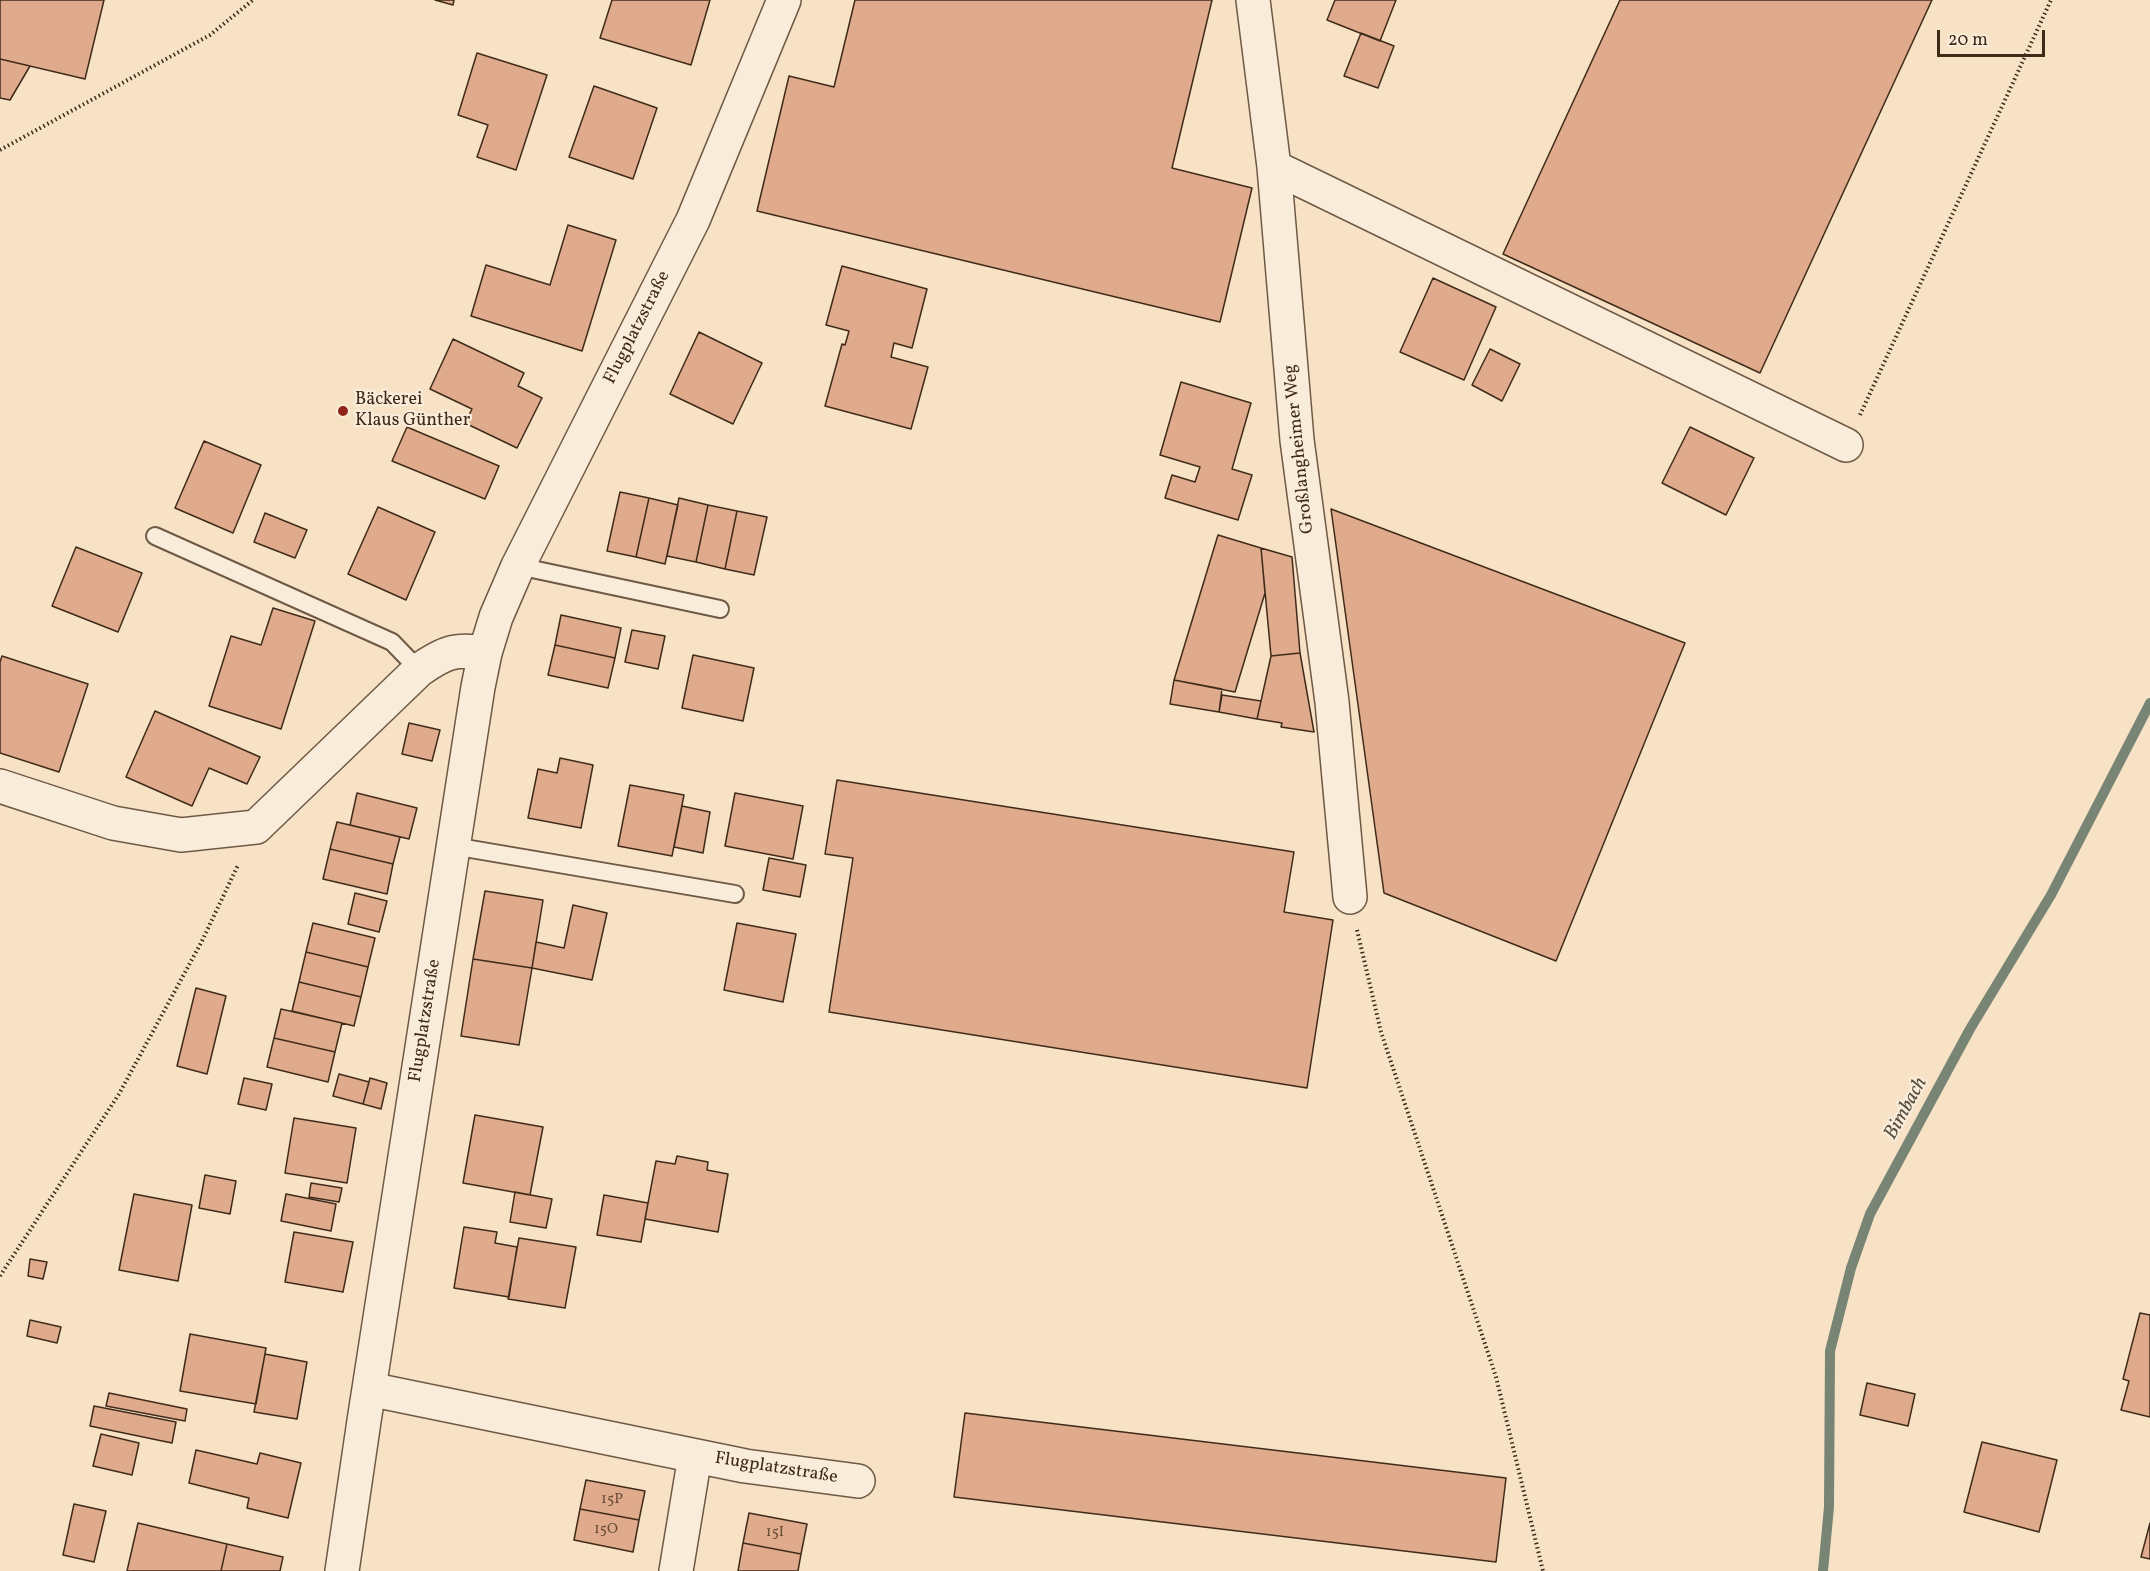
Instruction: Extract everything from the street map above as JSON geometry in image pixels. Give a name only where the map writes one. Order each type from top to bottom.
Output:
[{"type":"street","name":"Flugplatzstraße","points":[[342,1571],[453,846],[485,653],[496,617],[518,566],[693,220],[784,0]]},
{"type":"street","name":"Großlangheimer Weg","points":[[1254,0],[1274,167],[1297,440],[1332,702],[1350,897]]},
{"type":"street","points":[[1274,167],[1846,445]]},
{"type":"street","points":[[0,786],[113,823],[182,835],[256,827],[419,670],[441,654],[467,650],[485,653]]},
{"type":"street","name":"Flugplatzstraße","points":[[369,1389],[745,1466],[858,1481]]},
{"type":"street","name":"Flugplatzstraße","points":[[676,1571],[695,1456]]},
{"type":"lane","points":[[155,536],[392,642],[419,670]]},
{"type":"lane","points":[[518,566],[720,609]]},
{"type":"lane","points":[[453,846],[735,894]]},
{"type":"path","points":[[0,150],[210,35],[253,0]]},
{"type":"path","points":[[1846,445],[2051,0]]},
{"type":"path","points":[[0,1276],[119,1094],[201,940],[256,827]]},
{"type":"path","points":[[1350,897],[1381,1032],[1496,1377],[1543,1571]]},
{"type":"building","points":[[0,0],[104,0],[85,79],[0,59]]},
{"type":"building","points":[[435,0],[454,0],[453,5]]},
{"type":"building","points":[[612,0],[710,0],[691,65],[600,38]]},
{"type":"building","points":[[855,0],[1212,0],[1172,168],[1252,188],[1220,322],[757,211],[789,76],[834,87]]},
{"type":"building","points":[[1335,0],[1396,0],[1380,41],[1327,20]]},
{"type":"building","points":[[1620,0],[1932,0],[1760,373],[1503,254]]},
{"type":"building","points":[[1361,33],[1394,46],[1378,88],[1344,76]]},
{"type":"building","points":[[477,53],[547,75],[516,170],[477,157],[488,125],[458,115]]},
{"type":"building","points":[[0,59],[30,66],[10,100],[0,98]]},
{"type":"building","points":[[594,86],[657,108],[633,179],[569,157]]},
{"type":"building","points":[[568,225],[616,240],[582,351],[471,316],[486,265],[550,285]]},
{"type":"building","points":[[842,266],[927,289],[912,348],[894,343],[891,357],[928,367],[911,429],[825,406],[842,344],[845,345],[849,331],[826,325]]},
{"type":"building","points":[[1433,278],[1496,307],[1464,380],[1400,352]]},
{"type":"building","points":[[699,332],[762,363],[733,424],[670,394]]},
{"type":"building","points":[[453,339],[524,373],[518,386],[542,398],[517,448],[465,423],[472,409],[430,389]]},
{"type":"building","points":[[1490,349],[1520,364],[1502,401],[1472,385]]},
{"type":"building","points":[[1181,382],[1251,403],[1232,469],[1252,475],[1238,520],[1165,498],[1172,475],[1195,482],[1200,467],[1160,455]]},
{"type":"building","points":[[407,427],[499,466],[485,499],[392,461]]},
{"type":"building","points":[[1690,427],[1754,458],[1726,515],[1662,483]]},
{"type":"building","points":[[204,441],[261,465],[233,533],[175,508]]},
{"type":"building","points":[[620,492],[649,498],[636,557],[607,551]]},
{"type":"building","points":[[649,498],[678,505],[665,564],[636,557]]},
{"type":"building","points":[[679,498],[708,505],[696,562],[667,556]]},
{"type":"building","points":[[708,505],[737,511],[725,569],[696,562]]},
{"type":"building","points":[[378,507],[435,532],[406,600],[348,574]]},
{"type":"building","points":[[1331,509],[1685,643],[1556,961],[1384,893]]},
{"type":"building","points":[[737,511],[767,517],[754,575],[725,569]]},
{"type":"building","points":[[265,513],[307,530],[295,558],[254,542]]},
{"type":"building","points":[[1218,535],[1261,548],[1265,593],[1235,692],[1174,680]]},
{"type":"building","points":[[76,547],[142,573],[118,632],[52,606]]},
{"type":"building","points":[[1261,548],[1292,557],[1300,653],[1271,656]]},
{"type":"building","points":[[273,608],[315,621],[281,729],[209,706],[231,636],[261,645]]},
{"type":"building","points":[[561,615],[621,628],[615,658],[555,645]]},
{"type":"building","points":[[632,630],[665,636],[658,669],[625,662]]},
{"type":"building","points":[[555,645],[615,658],[608,688],[548,675]]},
{"type":"building","points":[[1300,653],[1314,732],[1281,727],[1282,723],[1257,719],[1271,656]]},
{"type":"building","points":[[693,655],[754,668],[743,721],[682,708]]},
{"type":"building","points":[[2,656],[88,684],[59,772],[0,753],[0,662]]},
{"type":"building","points":[[1174,680],[1222,689],[1219,712],[1170,704]]},
{"type":"building","points":[[1222,695],[1261,701],[1257,719],[1219,712]]},
{"type":"building","points":[[155,711],[260,757],[247,784],[209,768],[192,806],[126,777]]},
{"type":"building","points":[[409,723],[440,730],[432,761],[402,754]]},
{"type":"building","points":[[560,758],[593,765],[581,828],[528,818],[538,769],[557,773]]},
{"type":"building","points":[[837,780],[1294,852],[1284,912],[1333,920],[1307,1088],[829,1012],[853,858],[825,854]]},
{"type":"building","points":[[630,785],[684,795],[672,856],[618,846]]},
{"type":"building","points":[[357,793],[417,808],[409,839],[350,825]]},
{"type":"building","points":[[735,793],[803,806],[793,859],[725,846]]},
{"type":"building","points":[[682,806],[710,812],[703,853],[674,847]]},
{"type":"building","points":[[337,822],[400,837],[393,864],[330,849]]},
{"type":"building","points":[[330,849],[393,864],[387,894],[323,879]]},
{"type":"building","points":[[769,858],[806,865],[800,897],[763,890]]},
{"type":"building","points":[[485,891],[543,900],[532,968],[473,959]]},
{"type":"building","points":[[355,893],[387,901],[379,932],[348,924]]},
{"type":"building","points":[[573,905],[607,913],[592,980],[532,968],[536,942],[564,948]]},
{"type":"building","points":[[313,923],[375,938],[368,967],[306,952]]},
{"type":"building","points":[[737,923],[796,934],[783,1002],[724,990]]},
{"type":"building","points":[[306,952],[368,967],[361,997],[299,982]]},
{"type":"building","points":[[473,959],[532,968],[519,1045],[461,1036]]},
{"type":"building","points":[[299,982],[361,997],[354,1026],[292,1011]]},
{"type":"building","points":[[196,988],[226,996],[207,1074],[177,1066]]},
{"type":"building","points":[[281,1009],[342,1023],[335,1052],[274,1038]]},
{"type":"building","points":[[274,1038],[335,1052],[328,1082],[267,1067]]},
{"type":"building","points":[[339,1074],[369,1082],[363,1104],[333,1096]]},
{"type":"building","points":[[244,1078],[272,1084],[266,1110],[238,1104]]},
{"type":"building","points":[[370,1078],[387,1083],[381,1109],[363,1104]]},
{"type":"building","points":[[475,1115],[543,1127],[530,1195],[463,1183]]},
{"type":"building","points":[[294,1118],[356,1128],[347,1183],[285,1173]]},
{"type":"building","points":[[677,1156],[708,1162],[707,1170],[728,1174],[718,1232],[645,1219],[656,1161],[675,1164]]},
{"type":"building","points":[[205,1175],[236,1181],[230,1214],[199,1208]]},
{"type":"building","points":[[311,1183],[342,1188],[339,1202],[309,1197]]},
{"type":"building","points":[[515,1192],[552,1199],[546,1228],[510,1222]]},
{"type":"building","points":[[134,1194],[192,1205],[178,1281],[119,1270]]},
{"type":"building","points":[[286,1194],[336,1204],[331,1231],[281,1221]]},
{"type":"building","points":[[604,1195],[648,1203],[641,1242],[597,1235]]},
{"type":"building","points":[[464,1227],[497,1232],[495,1243],[517,1247],[509,1297],[454,1288]]},
{"type":"building","points":[[294,1232],[353,1242],[343,1292],[285,1282]]},
{"type":"building","points":[[519,1238],[576,1247],[565,1308],[508,1299]]},
{"type":"building","points":[[30,1259],[47,1262],[43,1279],[28,1276]]},
{"type":"building","points":[[2140,1313],[2150,1315],[2150,1417],[2121,1410],[2129,1381],[2123,1379]]},
{"type":"building","points":[[30,1320],[61,1327],[57,1343],[27,1336]]},
{"type":"building","points":[[190,1334],[266,1348],[256,1404],[180,1391]]},
{"type":"building","points":[[265,1354],[307,1362],[297,1419],[254,1412]]},
{"type":"building","points":[[1867,1383],[1915,1394],[1908,1426],[1860,1415]]},
{"type":"building","points":[[109,1393],[187,1409],[185,1421],[106,1406]]},
{"type":"building","points":[[94,1406],[176,1422],[172,1443],[90,1426]]},
{"type":"building","points":[[965,1413],[1506,1478],[1496,1562],[954,1497]]},
{"type":"building","points":[[101,1434],[139,1443],[132,1475],[93,1466]]},
{"type":"building","points":[[1982,1442],[2057,1460],[2039,1532],[1964,1512]]},
{"type":"building","points":[[196,1450],[257,1464],[260,1453],[301,1463],[288,1518],[247,1508],[249,1498],[189,1483]]},
{"type":"building","points":[[586,1480],[645,1491],[639,1520],[580,1509]]},
{"type":"building","points":[[74,1504],[106,1511],[94,1562],[63,1555]]},
{"type":"building","points":[[580,1509],[639,1520],[633,1552],[574,1540]]},
{"type":"building","points":[[749,1513],[807,1524],[801,1554],[743,1543]]},
{"type":"building","points":[[138,1523],[227,1544],[221,1571],[127,1571]]},
{"type":"building","points":[[2150,1523],[2150,1559],[2141,1557]]},
{"type":"building","points":[[743,1543],[801,1554],[798,1571],[738,1571]]},
{"type":"building","points":[[227,1544],[283,1557],[280,1571],[221,1571]]},
{"type":"waterway","name":"Bimbach","points":[[1823,1571],[1829,1507],[1830,1351],[1851,1268],[1870,1214],[1970,1029],[2051,895],[2150,703]]},
{"type":"place","name":"Bäckerei Klaus Günther","points":[[343,411]]}]
